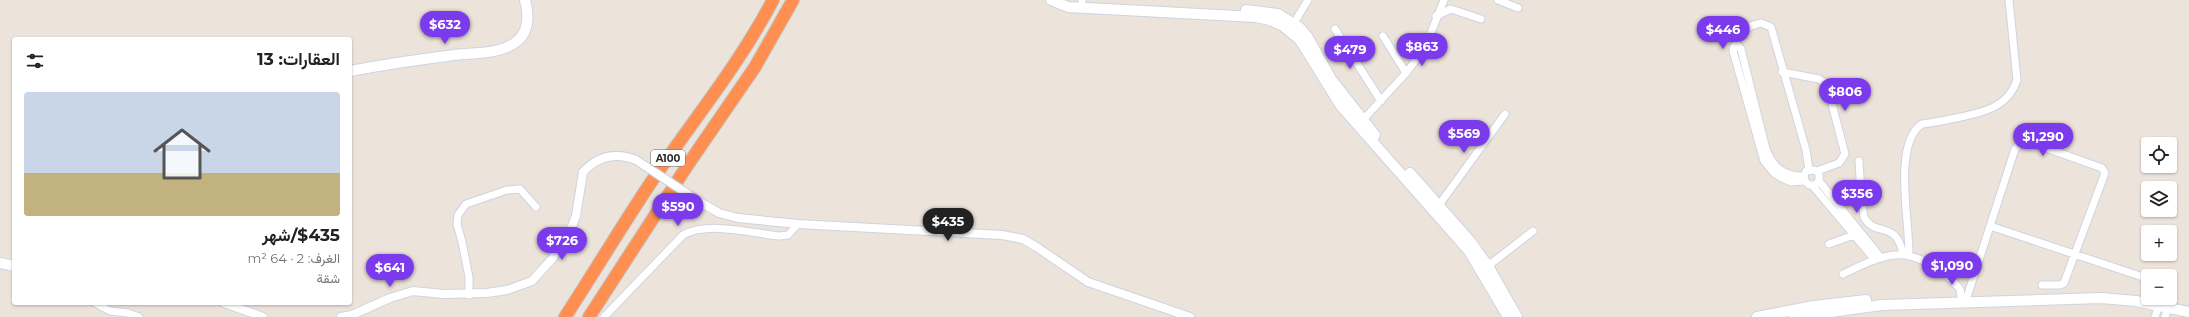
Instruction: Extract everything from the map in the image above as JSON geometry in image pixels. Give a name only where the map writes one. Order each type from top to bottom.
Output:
[{"type":"highway","name":"A100","points":[[565,317],[660,169],[741,56],[772,0]]},
{"type":"highway","name":"A100","points":[[589,317],[689,163],[755,67],[793,0]]},
{"type":"main road","points":[[352,71],[449,55],[491,52],[509,46],[520,38],[526,29],[528,8],[525,0]]},
{"type":"main road","points":[[1050,0],[1068,7],[1256,17],[1270,20],[1283,26],[1300,40],[1331,92],[1439,205],[1470,241],[1488,266],[1518,317]]},
{"type":"main road","points":[[1068,0],[1266,11],[1284,16],[1294,23],[1307,36],[1331,79],[1361,123],[1461,241],[1480,268],[1508,317]]},
{"type":"main road","points":[[1,265],[12,266]]},
{"type":"main road","points":[[1757,317],[1847,302],[2087,292],[2141,296]]},
{"type":"main road","points":[[1794,317],[1865,307],[1901,304],[2101,298],[2124,299],[2189,312]]},
{"type":"main road","points":[[2162,307],[2189,306]]},
{"type":"street","points":[[1294,23],[1308,0]]},
{"type":"street","points":[[1361,123],[1406,73],[1428,43],[1436,16],[1444,0]]},
{"type":"street","points":[[1498,0],[1518,8]]},
{"type":"street","points":[[1906,255],[1910,234],[1906,213],[1904,177],[1907,148],[1911,136],[1915,129],[1922,124],[1976,114],[1991,109],[2003,102],[2013,90],[2017,80],[2009,0]]},
{"type":"street","points":[[1436,16],[1451,9],[1481,19]]},
{"type":"street","points":[[1804,179],[1809,170],[1806,150],[1782,72],[1772,30],[1768,24],[1761,23],[1743,30],[1738,37],[1736,46],[1741,49],[1762,146],[1781,171],[1787,175],[1804,179],[1812,185],[1841,214],[1878,259]]},
{"type":"street","points":[[1336,29],[1381,101]]},
{"type":"street","points":[[1383,36],[1406,73]]},
{"type":"street","points":[[1782,72],[1819,79],[1829,88],[1845,154],[1839,163],[1817,171],[1809,170]]},
{"type":"street","points":[[1439,205],[1505,114]]},
{"type":"street","points":[[1964,297],[2017,146],[2022,142],[2029,142],[2102,168],[2104,171],[2075,254],[2062,284],[2042,285]]},
{"type":"street","points":[[341,317],[352,315],[390,298],[413,291],[469,295],[507,290],[532,280],[552,259],[572,226],[576,216],[583,172],[597,161],[609,156],[618,155],[636,160],[718,213],[738,218],[798,224],[995,235],[1022,239],[1088,282],[1190,317]]},
{"type":"street","points":[[1859,162],[1862,208],[1865,220],[1874,227],[1888,230],[1897,236],[1906,255]]},
{"type":"street","points":[[1817,171],[1820,176],[1819,181],[1854,235],[1878,259]]},
{"type":"street","points":[[1812,185],[1819,181]]},
{"type":"street","points":[[469,295],[469,277],[457,224],[458,215],[466,204],[507,190],[520,189],[536,207]]},
{"type":"street","points":[[604,317],[683,235],[692,230],[714,228],[780,236],[788,235],[798,224]]},
{"type":"street","points":[[1990,226],[2141,276]]},
{"type":"street","points":[[1488,266],[1534,231]]},
{"type":"street","points":[[1829,244],[1854,235]]},
{"type":"street","points":[[1843,274],[1878,259],[1906,255],[1944,274],[1960,289],[1964,297]]},
{"type":"street","points":[[99,305],[110,311],[128,312],[139,317]]},
{"type":"street","points":[[230,305],[263,317]]},
{"type":"street","points":[[2155,317],[2162,307]]}]
